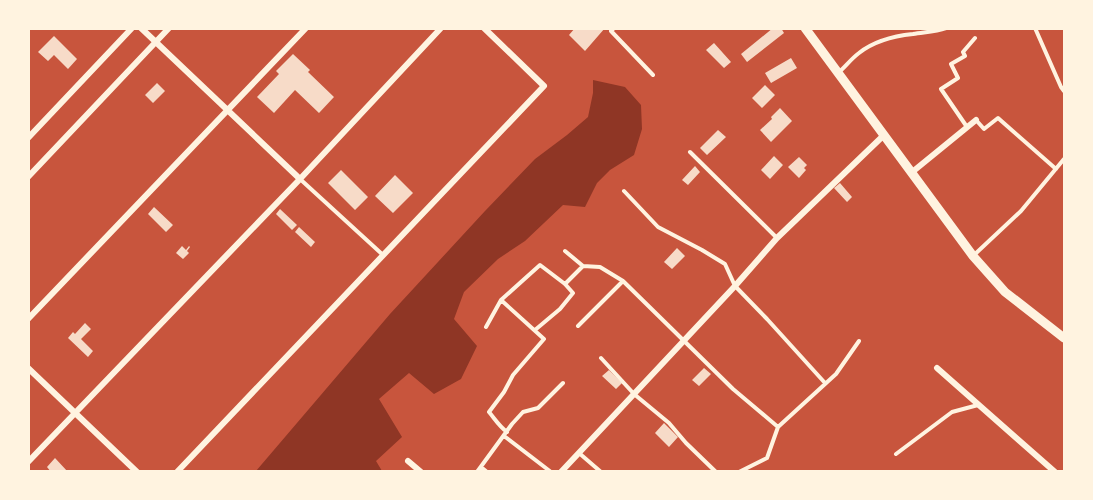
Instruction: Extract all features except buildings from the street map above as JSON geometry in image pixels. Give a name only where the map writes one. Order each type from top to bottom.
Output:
[{"type":"street","points":[[28,138],[132,28]]},
{"type":"street","points":[[141,28],[300,179]]},
{"type":"street","points":[[28,177],[169,28]]},
{"type":"street","points":[[28,319],[306,28]]},
{"type":"street","points":[[28,462],[300,179],[441,28]]},
{"type":"street","points":[[177,471],[544,87],[484,28]]},
{"type":"street","points":[[805,28],[972,256],[1005,292],[1065,338]]},
{"type":"street","points":[[911,173],[976,120]]},
{"type":"street","points":[[561,471],[735,286],[777,238],[883,136]]},
{"type":"street","points":[[28,368],[136,471]]},
{"type":"street","points":[[937,368],[1055,471]]},
{"type":"street","points":[[408,461],[421,471]]},
{"type":"lane","points":[[614,28],[611,31],[653,75]]},
{"type":"lane","points":[[837,74],[859,53],[874,44],[896,37],[935,32],[946,28]]},
{"type":"lane","points":[[1035,28],[1061,87],[1065,91]]},
{"type":"lane","points":[[967,128],[941,88],[958,78],[951,64],[965,56],[963,51],[975,38]]},
{"type":"lane","points":[[976,120],[984,129],[998,118],[1056,169]]},
{"type":"lane","points":[[690,152],[777,238]]},
{"type":"lane","points":[[972,256],[1021,211],[1065,159]]},
{"type":"lane","points":[[300,179],[383,255]]},
{"type":"lane","points":[[624,190],[658,227],[725,264],[735,286],[825,383]]},
{"type":"lane","points":[[565,251],[583,266],[600,267],[623,281],[733,389],[778,427]]},
{"type":"lane","points":[[486,327],[501,300],[540,265],[573,292],[560,309],[535,330]]},
{"type":"lane","points":[[565,284],[583,266]]},
{"type":"lane","points":[[578,326],[623,281]]},
{"type":"lane","points":[[501,300],[544,339],[513,375],[489,412],[505,434],[551,471]]},
{"type":"lane","points":[[739,471],[767,458],[778,427],[836,374],[859,341]]},
{"type":"lane","points":[[601,358],[634,394],[669,423],[716,471]]},
{"type":"lane","points":[[477,471],[523,412],[538,408],[563,383]]},
{"type":"lane","points":[[896,454],[952,412],[979,405]]},
{"type":"lane","points":[[579,453],[601,471]]},
{"type":"lane","points":[[481,467],[487,471]]},
{"type":"shaded area","points":[[593,80],[625,87],[641,105],[642,129],[634,155],[610,170],[597,183],[585,207],[563,205],[525,241],[498,259],[464,292],[454,319],[477,346],[461,379],[434,394],[409,373],[379,399],[402,437],[376,461],[382,471],[256,471],[390,314],[485,211],[535,159],[588,117]]}]
